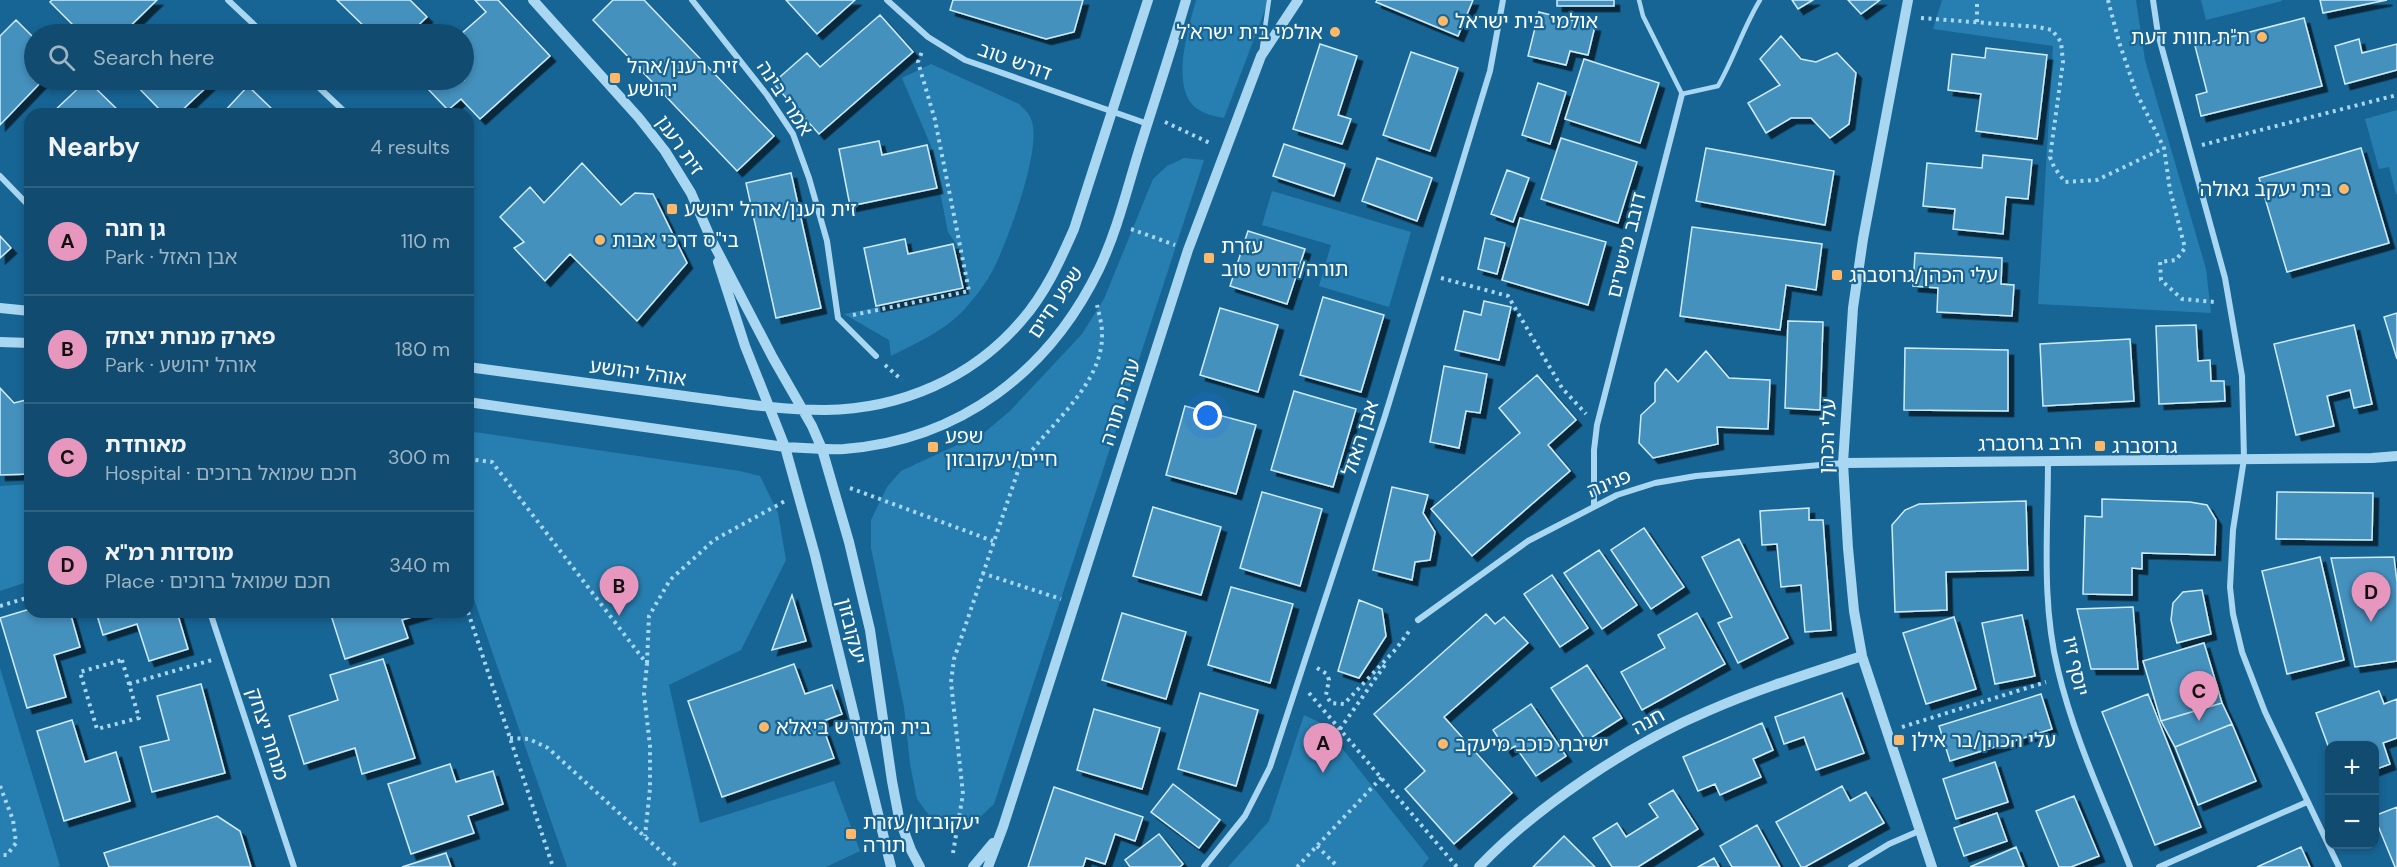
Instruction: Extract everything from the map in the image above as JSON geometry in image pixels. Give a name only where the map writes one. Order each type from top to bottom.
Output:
[{"type":"street","points":[[228,0],[253,24]]},
{"type":"street","name":"זית רענן","points":[[533,0],[639,118],[665,151],[691,193],[711,239],[773,358],[804,409]]},
{"type":"street","name":"אמרי בינה","points":[[692,0],[767,95],[793,134],[809,178],[827,241],[838,318]]},
{"type":"street","name":"דורש טוב","points":[[887,0],[928,37],[964,60],[1112,112],[1149,120]]},
{"type":"street","name":"שפע חיים","points":[[804,409],[854,408],[886,403],[916,394],[947,381],[976,363],[1001,343],[1023,319],[1058,266],[1074,230],[1148,0]]},
{"type":"street","name":"שפע חיים","points":[[785,447],[851,448],[892,441],[940,426],[985,403],[1015,381],[1052,343],[1070,319],[1092,281],[1116,224],[1186,0]]},
{"type":"street","name":"עזרת תורה","points":[[988,867],[1003,827],[1188,250],[1224,149],[1261,56],[1298,0]]},
{"type":"street","name":"אבן האזל","points":[[1204,867],[1245,816],[1270,767],[1385,417],[1490,71],[1503,0]]},
{"type":"street","name":"עלי הכהן","points":[[1908,0],[1863,239],[1853,308],[1843,463],[1854,611],[1862,656],[1932,867]]},
{"type":"street","points":[[2153,0],[2158,34],[2229,302],[2242,376],[2244,459],[2234,530],[2230,586],[2242,652],[2265,712],[2339,867]]},
{"type":"street","points":[[322,90],[341,108]]},
{"type":"street","name":"דובב מישרים","points":[[1594,506],[1594,450],[1597,425],[1682,94]]},
{"type":"street","points":[[0,176],[24,201]]},
{"type":"street","name":"זית רענן","points":[[711,239],[737,325],[770,407]]},
{"type":"street","points":[[0,309],[24,311]]},
{"type":"street","points":[[838,318],[876,356]]},
{"type":"street","points":[[0,342],[24,343]]},
{"type":"street","name":"אוהל יהושע","points":[[474,366],[770,407],[804,409]]},
{"type":"street","points":[[474,403],[785,447]]},
{"type":"street","name":"יעקובזון","points":[[770,407],[785,447],[815,555],[891,867]]},
{"type":"street","name":"יעקובזון","points":[[804,409],[822,449],[849,542],[870,630],[899,818],[920,867]]},
{"type":"street","name":"הרב גרוסברג","points":[[1843,463],[2397,456]]},
{"type":"street","name":"יוסף זיו","points":[[2048,461],[2047,588],[2060,678],[2068,706],[2130,867]]},
{"type":"street","name":"פנינה","points":[[1418,620],[1528,541],[1617,495],[1655,483],[1696,476],[1843,463]]},
{"type":"street","name":"מנחת יצחק","points":[[212,618],[294,867]]},
{"type":"street","name":"חנה","points":[[1479,867],[1520,829],[1569,791],[1650,739],[1725,704],[1862,656]]},
{"type":"street","points":[[2158,867],[2307,802]]},
{"type":"street","name":"עזרת תורה","points":[[973,867],[1003,827]]},
{"type":"street","points":[[1851,867],[1889,844],[1919,831]]},
{"type":"lane","points":[[1261,56],[1269,0]]},
{"type":"lane","points":[[1639,0],[1642,16],[1682,94],[1718,86],[1731,64],[1745,25],[1760,0]]},
{"type":"path","points":[[1977,0],[1977,22]]},
{"type":"path","points":[[2108,0],[2136,92],[2164,148],[2170,190],[2185,248],[2176,260],[2160,262],[2161,279],[2182,299],[2229,302]]},
{"type":"path","points":[[1905,16],[2052,30],[2061,42],[2062,62],[2050,157],[2065,182],[2097,180],[2164,148]]},
{"type":"path","points":[[838,318],[969,291],[935,120],[918,62],[928,37]]},
{"type":"path","points":[[2190,149],[2397,95]]},
{"type":"path","points":[[1149,120],[1224,149]]},
{"type":"path","points":[[1116,224],[1188,250]]},
{"type":"path","points":[[1428,275],[1508,296],[1562,388],[1597,425]]},
{"type":"path","points":[[953,853],[963,794],[951,682],[954,658],[1019,468],[1028,453],[1074,401],[1098,360],[1102,332],[1092,281]]},
{"type":"path","points":[[876,356],[916,394]]},
{"type":"path","points":[[474,460],[492,462],[647,664]]},
{"type":"path","points":[[847,487],[993,541]]},
{"type":"path","points":[[645,836],[650,788],[650,746],[644,694],[649,616],[670,580],[714,540],[789,499]]},
{"type":"path","points":[[982,573],[1074,603]]},
{"type":"path","points":[[0,606],[24,599]]},
{"type":"path","points":[[470,618],[553,867]]},
{"type":"path","points":[[1340,729],[1418,620]]},
{"type":"path","points":[[1304,665],[1323,670],[1329,680],[1326,695],[1331,703],[1344,704],[1396,649]]},
{"type":"path","points":[[129,684],[225,657]]},
{"type":"path","points":[[122,660],[129,684],[139,718],[97,729],[80,672],[122,660]]},
{"type":"path","points":[[1887,732],[2060,678]]},
{"type":"path","points":[[1298,682],[1457,867]]},
{"type":"path","points":[[510,738],[529,739],[548,748],[678,867]]},
{"type":"path","points":[[1297,867],[1382,777]]},
{"type":"path","points":[[0,786],[13,820],[16,843],[7,855],[0,855]]},
{"type":"path","points":[[1317,846],[1338,867]]},
{"type":"shaded area","points":[[1196,0],[1266,0],[1266,7],[1224,118],[1201,111],[1191,102],[1185,90],[1183,59]]},
{"type":"shaded area","points":[[1942,0],[2136,0],[2145,60],[2206,269],[2211,313],[2038,304],[2053,46],[1933,29]]},
{"type":"shaded area","points":[[2201,0],[2282,0],[2282,1],[2206,20]]},
{"type":"shaded area","points":[[931,64],[1019,104],[1029,114],[1032,122],[1034,136],[1032,153],[1015,217],[994,268],[983,286],[966,308],[953,320],[891,356],[889,340],[844,314],[966,289],[956,244],[948,232],[931,146],[902,78]]},
{"type":"shaded area","points":[[2397,110],[2396,194],[2389,167],[2379,169],[2365,119]]},
{"type":"shaded area","points":[[1184,158],[1204,160],[994,804],[976,821],[950,825],[931,818],[917,799],[910,764],[904,707],[871,548],[871,520],[887,487],[901,471],[985,432],[1010,411],[1082,334],[1104,299],[1153,179],[1167,166]]},
{"type":"shaded area","points":[[1272,191],[1411,232],[1389,307],[1319,286],[1331,245],[1262,225]]},
{"type":"shaded area","points":[[474,432],[740,471],[760,476],[778,513],[786,560],[741,650],[669,685],[700,823],[834,781],[860,851],[826,867],[567,867],[474,599]]},
{"type":"shaded area","points":[[24,484],[24,583],[0,591],[0,486]]},
{"type":"shaded area","points":[[0,668],[60,866],[0,867]]},
{"type":"shaded area","points":[[1304,715],[1323,724],[1429,858],[1422,867],[1228,867],[1269,821]]},
{"type":"building","points":[[52,0],[157,0],[132,24],[72,24],[50,2]]},
{"type":"building","points":[[337,0],[410,0],[427,17],[420,24],[362,24]]},
{"type":"building","points":[[475,0],[498,0],[550,56],[480,119],[474,113],[474,108],[470,108],[461,99],[450,108],[446,108],[429,90],[474,90],[472,24],[486,12]]},
{"type":"building","points":[[613,0],[644,0],[774,136],[737,171],[593,20]]},
{"type":"building","points":[[786,0],[855,0],[817,34]]},
{"type":"building","points":[[953,0],[1083,0],[1074,32],[1046,39],[950,10]]},
{"type":"building","name":"אולמי בית ישראל","points":[[1377,0],[1473,0],[1458,36],[1376,2]]},
{"type":"building","points":[[1557,0],[1614,0],[1614,6],[1557,6]]},
{"type":"building","points":[[1792,0],[1813,0],[1798,9]]},
{"type":"building","points":[[1848,0],[1880,0],[1861,14]]},
{"type":"building","points":[[2320,0],[2387,0],[2323,13]]},
{"type":"building","points":[[1539,12],[1595,26],[1588,55],[1570,51],[1566,65],[1528,56]]},
{"type":"building","points":[[880,15],[913,52],[819,134],[773,83],[807,53],[820,67]]},
{"type":"building","points":[[2304,18],[2322,86],[2201,116],[2196,95],[2207,92],[2195,46]]},
{"type":"building","points":[[16,20],[24,28],[24,90],[33,90],[0,125],[0,36]]},
{"type":"building","points":[[1781,36],[1801,59],[1816,62],[1837,53],[1856,73],[1849,124],[1830,138],[1811,118],[1791,118],[1766,133],[1748,103],[1780,85],[1760,59]]},
{"type":"building","points":[[2359,39],[2362,53],[2397,44],[2397,70],[2345,84],[2335,46]]},
{"type":"building","points":[[1320,44],[1357,56],[1338,115],[1351,119],[1342,144],[1293,129]]},
{"type":"building","points":[[1986,48],[2047,55],[2037,139],[1976,131],[1981,94],[1948,90],[1952,54],[1985,58]]},
{"type":"building","points":[[1411,52],[1458,68],[1430,151],[1383,135]]},
{"type":"building","points":[[1584,59],[1659,83],[1640,143],[1565,119]]},
{"type":"building","points":[[1538,83],[1566,92],[1550,144],[1522,135]]},
{"type":"building","points":[[76,90],[97,90],[116,108],[57,108]]},
{"type":"building","points":[[141,90],[203,90],[184,108],[158,108]]},
{"type":"building","points":[[244,90],[252,90],[271,108],[228,108]]},
{"type":"building","points":[[1561,138],[1637,162],[1618,223],[1541,199]]},
{"type":"building","points":[[879,141],[882,155],[927,145],[937,188],[850,206],[839,149]]},
{"type":"building","points":[[1284,144],[1345,164],[1334,196],[1273,176]]},
{"type":"building","points":[[1706,148],[1834,171],[1825,225],[1696,201]]},
{"type":"building","points":[[2361,148],[2389,243],[2287,272],[2259,178]]},
{"type":"building","points":[[1983,155],[2032,160],[2028,199],[2006,197],[2003,234],[1953,229],[1955,209],[1923,206],[1927,163],[1982,168]]},
{"type":"building","points":[[1377,158],[1432,178],[1417,221],[1362,201]]},
{"type":"building","points":[[582,163],[621,205],[635,193],[653,194],[687,263],[637,321],[570,254],[545,281],[514,248],[524,242],[500,217],[530,187],[544,203]]},
{"type":"building","points":[[1507,170],[1529,178],[1513,222],[1491,214]]},
{"type":"building","points":[[791,173],[821,308],[776,318],[746,183]]},
{"type":"building","points":[[1520,218],[1606,242],[1588,305],[1502,280]]},
{"type":"building","points":[[1692,227],[1822,244],[1816,290],[1786,285],[1780,330],[1680,316]]},
{"type":"building","points":[[1248,231],[1305,249],[1287,304],[1230,286]]},
{"type":"building","points":[[0,236],[11,248],[0,258]]},
{"type":"building","points":[[1485,238],[1505,243],[1497,274],[1478,269]]},
{"type":"building","points":[[905,239],[908,254],[953,244],[963,288],[876,306],[864,248]]},
{"type":"building","points":[[1915,253],[2002,258],[2001,284],[2014,285],[2012,316],[1937,312],[1938,288],[1913,286]]},
{"type":"building","points":[[1323,297],[1384,315],[1361,392],[1300,375]]},
{"type":"building","points":[[1484,301],[1511,307],[1499,360],[1455,350],[1464,311],[1481,315]]},
{"type":"building","points":[[1220,308],[1278,325],[1258,392],[1200,375]]},
{"type":"building","points":[[2397,313],[2397,359],[2384,317]]},
{"type":"building","points":[[1788,321],[1823,322],[1820,410],[1785,408]]},
{"type":"building","points":[[2196,325],[2198,361],[2210,360],[2211,381],[2224,381],[2225,401],[2159,404],[2156,326]]},
{"type":"building","points":[[2354,325],[2372,404],[2354,408],[2350,390],[2327,396],[2334,426],[2296,435],[2274,344]]},
{"type":"building","points":[[2130,339],[2134,401],[2043,406],[2040,344]]},
{"type":"building","points":[[1905,348],[2008,350],[2008,411],[1904,410]]},
{"type":"building","points":[[1706,351],[1729,378],[1770,380],[1768,429],[1717,427],[1718,444],[1653,458],[1639,443],[1641,415],[1655,402],[1655,383],[1666,369],[1678,382]]},
{"type":"building","points":[[1444,366],[1487,374],[1480,413],[1466,411],[1459,448],[1430,442]]},
{"type":"building","points":[[1537,375],[1576,420],[1548,445],[1570,471],[1472,556],[1431,509],[1520,433],[1499,408]]},
{"type":"building","points":[[0,388],[14,403],[24,400],[24,474],[0,475]]},
{"type":"building","points":[[1294,391],[1356,409],[1333,487],[1271,470]]},
{"type":"building","points":[[1185,406],[1256,425],[1236,494],[1166,475]]},
{"type":"building","points":[[1392,487],[1428,495],[1423,513],[1435,532],[1430,560],[1415,562],[1412,580],[1373,570]]},
{"type":"building","points":[[1262,492],[1322,509],[1300,586],[1240,568]]},
{"type":"building","points":[[2277,492],[2373,493],[2372,540],[2276,539]]},
{"type":"building","points":[[2102,499],[2190,502],[2207,505],[2216,520],[2215,555],[2142,553],[2142,569],[2132,568],[2132,595],[2083,594],[2085,516],[2102,517]]},
{"type":"building","points":[[2026,501],[2028,570],[1946,572],[1947,610],[1895,612],[1892,525],[1905,510],[1919,504]]},
{"type":"building","points":[[1153,507],[1221,527],[1201,595],[1133,576]]},
{"type":"building","points":[[1809,508],[1809,520],[1823,520],[1831,630],[1805,632],[1801,585],[1781,587],[1777,544],[1762,545],[1760,511]]},
{"type":"building","points":[[1644,528],[1684,587],[1651,609],[1611,550]]},
{"type":"building","points":[[1739,539],[1788,638],[1738,663],[1718,623],[1732,617],[1702,557]]},
{"type":"building","points":[[1599,550],[1637,605],[1602,629],[1564,573]]},
{"type":"building","points":[[2320,557],[2344,660],[2287,674],[2262,571]]},
{"type":"building","points":[[2394,557],[2397,582],[2397,661],[2355,667],[2331,558]]},
{"type":"building","points":[[1552,575],[1588,628],[1560,647],[1524,594]]},
{"type":"building","points":[[1231,587],[1293,604],[1270,683],[1208,665]]},
{"type":"building","points":[[2202,590],[2211,634],[2177,643],[2171,620],[2173,603],[2183,592]]},
{"type":"building","points":[[792,595],[806,641],[772,650]]},
{"type":"building","points":[[1359,600],[1382,609],[1386,636],[1359,678],[1338,671]]},
{"type":"building","points":[[2133,607],[2138,669],[2091,669],[2077,609]]},
{"type":"building","points":[[24,611],[24,618],[72,618],[80,647],[54,655],[66,697],[27,708],[0,618]]},
{"type":"building","points":[[1122,613],[1186,632],[1166,699],[1102,680]]},
{"type":"building","points":[[1697,613],[1725,664],[1642,710],[1621,672],[1665,648],[1658,635]]},
{"type":"building","points":[[1486,614],[1495,624],[1504,617],[1528,643],[1444,717],[1512,793],[1454,844],[1405,789],[1425,771],[1374,714]]},
{"type":"building","points":[[2022,615],[2035,676],[1995,684],[1982,623]]},
{"type":"building","points":[[1954,617],[1976,689],[1926,704],[1903,633]]},
{"type":"building","points":[[98,618],[179,618],[188,649],[149,661],[137,624],[103,635]]},
{"type":"building","points":[[332,618],[408,618],[402,620],[408,638],[345,659]]},
{"type":"building","points":[[2204,643],[2222,703],[2161,721],[2143,661]]},
{"type":"building","points":[[383,659],[415,758],[362,774],[355,748],[304,764],[289,716],[338,700],[330,675]]},
{"type":"building","points":[[794,664],[805,694],[832,685],[842,714],[821,722],[834,758],[722,797],[688,701]]},
{"type":"building","points":[[1587,665],[1622,718],[1586,741],[1551,688]]},
{"type":"building","points":[[201,684],[225,773],[152,792],[140,747],[169,740],[157,696]]},
{"type":"building","points":[[2379,691],[2384,704],[2397,699],[2397,738],[2383,743],[2390,764],[2379,768],[2379,741],[2326,741],[2316,713]]},
{"type":"building","points":[[1200,693],[1258,710],[1236,786],[1178,769]]},
{"type":"building","points":[[1842,693],[1864,753],[1816,770],[1804,737],[1784,744],[1775,717]]},
{"type":"building","points":[[2041,694],[2052,729],[1950,761],[1939,726]]},
{"type":"building","points":[[2148,694],[2201,827],[2155,845],[2102,712]]},
{"type":"building","points":[[2222,703],[2232,724],[2175,747],[2161,721]]},
{"type":"building","points":[[1531,704],[1566,756],[1536,776],[1515,746],[1507,751],[1493,730]]},
{"type":"building","points":[[1094,709],[1160,728],[1142,789],[1077,770]]},
{"type":"building","points":[[72,720],[85,762],[116,752],[130,801],[64,821],[37,731]]},
{"type":"building","points":[[1762,723],[1773,750],[1753,759],[1761,777],[1720,795],[1715,784],[1698,791],[1683,757]]},
{"type":"building","points":[[2232,724],[2256,781],[2198,805],[2175,747]]},
{"type":"building","points":[[1995,762],[2008,802],[1956,819],[1943,779]]},
{"type":"building","points":[[450,764],[456,782],[493,771],[503,804],[468,816],[474,833],[411,854],[388,784]]},
{"type":"building","points":[[1173,784],[1220,820],[1199,848],[1151,812]]},
{"type":"building","points":[[1842,786],[1850,801],[1866,792],[1884,823],[1805,867],[1801,867],[1776,822]]},
{"type":"building","points":[[1054,787],[1143,817],[1135,841],[1115,834],[1105,864],[1086,858],[1083,867],[1028,867]]},
{"type":"building","points":[[1673,790],[1698,829],[1638,867],[1612,867],[1593,838],[1617,823],[1626,837],[1658,817],[1649,804]]},
{"type":"building","points":[[2074,796],[2099,856],[2071,867],[2059,867],[2036,811]]},
{"type":"building","points":[[2397,807],[2397,867],[2395,867],[2379,828],[2379,814]]},
{"type":"building","points":[[1997,813],[2007,841],[1964,856],[1954,828]]},
{"type":"building","points":[[217,816],[240,831],[251,867],[109,867],[104,853]]},
{"type":"building","points":[[1757,825],[1780,867],[1732,867],[1720,846]]},
{"type":"building","points":[[1159,834],[1183,864],[1180,867],[1130,867],[1125,860]]},
{"type":"building","points":[[1564,836],[1595,867],[1533,867]]},
{"type":"building","points":[[2016,847],[2024,867],[1970,867]]},
{"type":"building","points":[[2301,847],[2310,867],[2257,867]]},
{"type":"building","points":[[446,853],[451,867],[402,867]]},
{"type":"building","points":[[1714,858],[1719,867],[1698,867]]},
{"type":"place","name":"אולמי בית ישראל","points":[[1443,21]]},
{"type":"place","name":"אולמי בית ישרא'ל","points":[[1335,32]]},
{"type":"place","name":"ת\"ת חוות דעת","points":[[2262,37]]},
{"type":"place","name":"זית רענן/אהל יהושע","points":[[615,78]]},
{"type":"place","name":"בית יעקב גאולה","points":[[2344,189]]},
{"type":"place","name":"זית רענן/אוהל יהושע","points":[[672,209]]},
{"type":"place","name":"בי\"ס דרכי אבות","points":[[600,240]]},
{"type":"place","name":"עזרת תורה/דורש טוב","points":[[1209,258]]},
{"type":"place","name":"עלי הכהן/גרוסברג","points":[[1837,275]]},
{"type":"place","name":"גרוסברג","points":[[2100,446]]},
{"type":"place","name":"שפע חיים/יעקובזון","points":[[933,447]]},
{"type":"place","name":"פארק מנחת יצחק","points":[[619,616]]},
{"type":"place","name":"מוסדות רמ\"א","points":[[2371,622]]},
{"type":"place","name":"מאוחדת","points":[[2199,721]]},
{"type":"place","name":"בית המדרש ביאלא","points":[[764,727]]},
{"type":"place","name":"עלי הכהן/בר אילן","points":[[1899,740]]},
{"type":"place","name":"ישיבת כוכב מיעקב","points":[[1443,744]]},
{"type":"place","name":"גן חנה","points":[[1323,773]]},
{"type":"place","name":"יעקובזון/עזרת תורה","points":[[851,834]]}]
